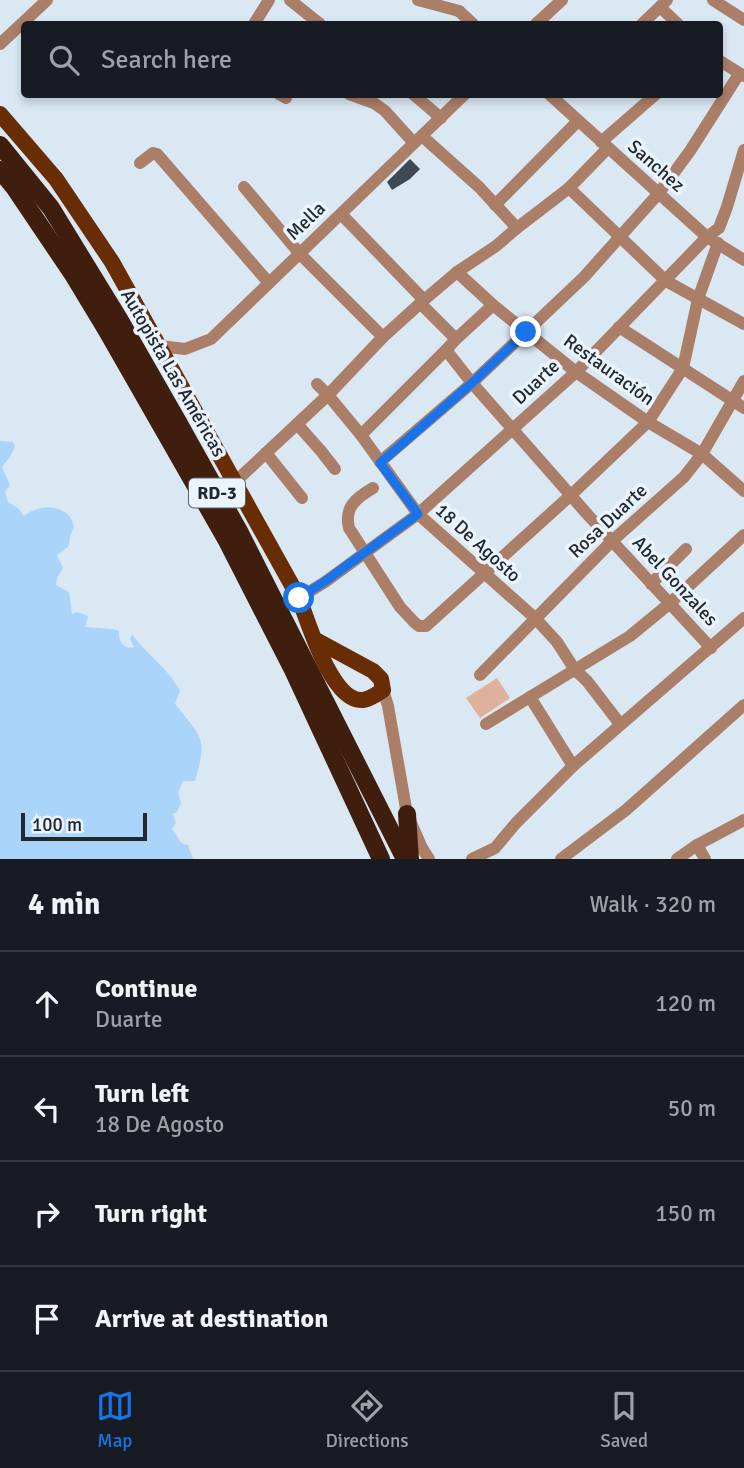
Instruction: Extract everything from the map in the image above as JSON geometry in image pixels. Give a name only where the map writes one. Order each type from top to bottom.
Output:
[{"type":"highway","name":"Autopista Las Américas","points":[[0,145],[51,208],[178,422],[240,533],[408,859]]},
{"type":"highway","name":"Autopista Las Américas","points":[[0,170],[74,276],[226,539],[293,670],[381,859]]},
{"type":"highway","points":[[407,814],[408,859]]},
{"type":"main road","points":[[0,114],[56,179],[112,262],[299,598],[314,639],[337,684],[351,697],[362,700],[383,690],[381,679],[373,671],[314,639]]},
{"type":"street","points":[[25,21],[47,0]]},
{"type":"street","points":[[256,21],[269,0]]},
{"type":"street","points":[[290,0],[316,21]]},
{"type":"street","points":[[418,0],[460,6],[470,21]]},
{"type":"street","points":[[539,21],[562,0]]},
{"type":"street","points":[[713,0],[744,20]]},
{"type":"street","points":[[645,21],[664,4],[676,21]]},
{"type":"street","points":[[0,44],[21,24]]},
{"type":"street","points":[[380,463],[472,383],[584,277],[659,193],[742,75],[723,63]]},
{"type":"street","points":[[360,98],[385,111],[479,187],[517,228]]},
{"type":"street","points":[[418,98],[441,118]]},
{"type":"street","name":"Mella","points":[[160,346],[185,349],[211,339],[461,98]]},
{"type":"street","name":"Sanchez","points":[[557,98],[604,145],[713,240],[744,260]]},
{"type":"street","points":[[235,482],[328,395],[383,337],[422,301],[569,188],[604,145],[652,98]]},
{"type":"street","points":[[495,205],[578,121]]},
{"type":"street","name":"Duarte","points":[[299,598],[418,514],[576,372],[666,281],[713,240],[727,206],[744,149]]},
{"type":"street","points":[[141,163],[153,153],[157,154],[269,283]]},
{"type":"street","points":[[244,187],[300,254],[383,337]]},
{"type":"street","points":[[569,188],[666,281],[744,324]]},
{"type":"street","points":[[341,214],[456,339]]},
{"type":"street","points":[[373,488],[353,502],[348,511],[349,528],[400,607],[419,625],[426,626],[649,422],[683,368],[713,240]]},
{"type":"street","name":"Restauración","points":[[457,272],[493,305],[576,372],[702,454],[744,491]]},
{"type":"street","points":[[361,435],[493,305]]},
{"type":"street","points":[[619,327],[739,404]]},
{"type":"street","name":"Abel Gonzales","points":[[446,350],[611,541],[711,648]]},
{"type":"street","name":"Rosa Duarte","points":[[480,675],[611,541],[684,477],[739,404],[744,381]]},
{"type":"street","name":"18 De Agosto","points":[[317,384],[361,435],[418,514],[536,619],[620,724]]},
{"type":"street","points":[[296,425],[335,469]]},
{"type":"street","points":[[266,453],[302,498]]},
{"type":"street","points":[[486,724],[630,636],[744,535]]},
{"type":"street","points":[[651,584],[686,550]]},
{"type":"street","points":[[472,859],[495,848],[573,766],[744,618]]},
{"type":"street","points":[[383,690],[407,814],[429,859]]},
{"type":"street","points":[[530,697],[573,766]]},
{"type":"street","points":[[561,859],[626,810],[744,705]]},
{"type":"street","points":[[677,859],[744,820]]},
{"type":"street","points":[[697,845],[705,859]]},
{"type":"shaded area","points":[[497,678],[510,698],[480,718],[466,698]]},
{"type":"water","points":[[0,441],[13,442],[15,447],[2,467],[10,485],[5,492],[8,502],[24,516],[46,507],[59,509],[72,521],[74,527],[69,546],[57,555],[63,568],[56,585],[69,592],[72,614],[77,612],[88,616],[85,627],[119,631],[121,641],[127,647],[134,647],[130,639],[132,634],[180,691],[175,704],[197,732],[202,746],[195,781],[183,781],[178,793],[181,803],[173,814],[176,823],[172,829],[180,841],[188,845],[193,859],[0,859]]},
{"type":"building","points":[[410,159],[420,169],[392,190],[387,182]]},
{"type":"route","points":[[299,598],[418,514],[380,463],[526,332]]}]
